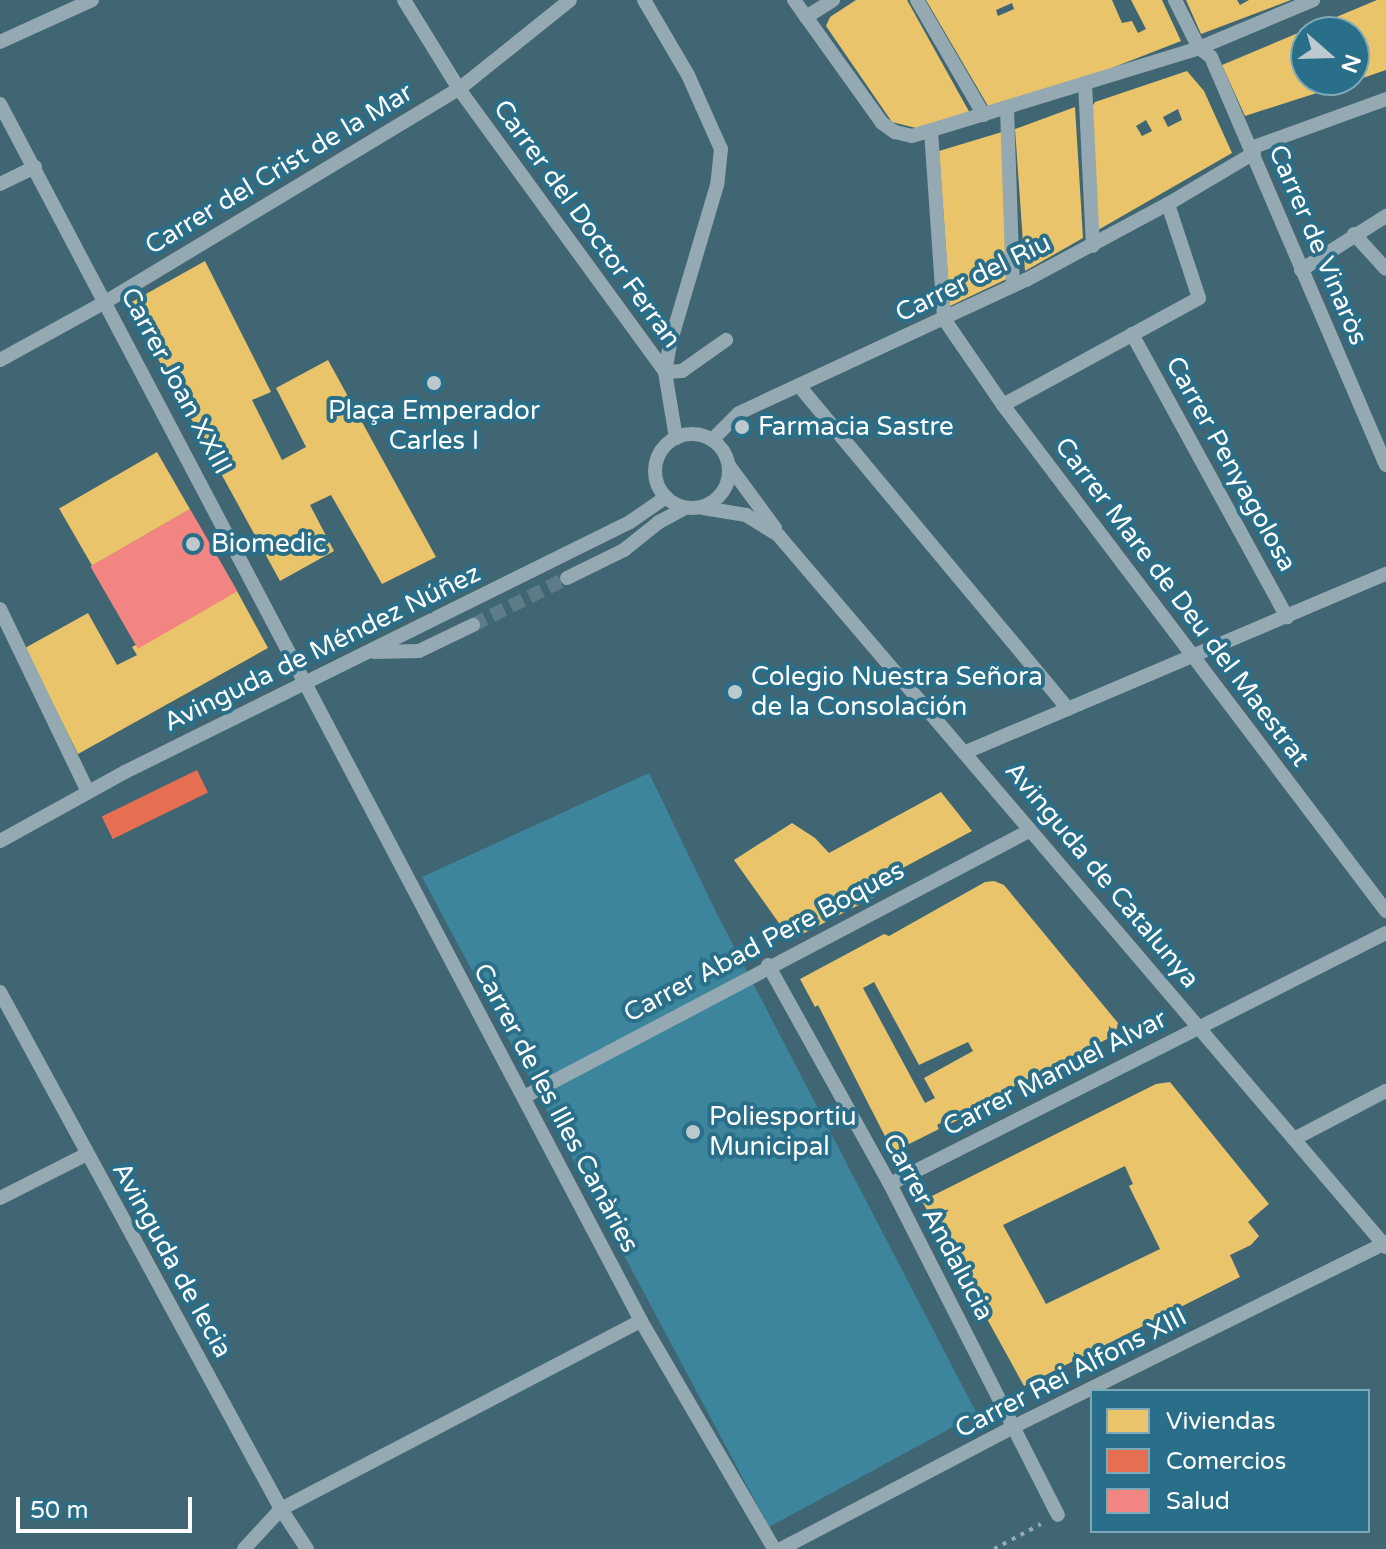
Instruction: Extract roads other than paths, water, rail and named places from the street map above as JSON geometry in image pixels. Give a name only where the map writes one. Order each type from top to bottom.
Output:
[{"type":"street","points":[[0,42],[92,0]]},
{"type":"street","name":"Carrer del Doctor Ferran","points":[[404,0],[459,89],[665,372],[676,438]]},
{"type":"street","name":"Carrer del Crist de la Mar","points":[[0,360],[107,301],[459,89],[570,0]]},
{"type":"street","points":[[644,0],[688,75],[721,149],[717,185],[670,344],[665,372],[682,371],[726,340]]},
{"type":"street","points":[[794,0],[882,123],[895,132],[912,136],[1199,48],[1312,0]]},
{"type":"street","points":[[806,17],[833,0]]},
{"type":"street","points":[[917,0],[984,115]]},
{"type":"street","name":"Carrer de Vinaròs","points":[[1175,0],[1199,48],[1211,57],[1386,465]]},
{"type":"street","points":[[1085,83],[1093,246]]},
{"type":"street","name":"Carrer del Riu","points":[[712,440],[739,413],[800,387],[1093,246],[1168,204],[1253,150],[1386,99]]},
{"type":"street","name":"Carrer Joan XXIII","points":[[0,104],[307,683]]},
{"type":"street","points":[[1007,108],[1013,286]]},
{"type":"street","points":[[931,131],[944,319]]},
{"type":"street","points":[[0,184],[35,167]]},
{"type":"street","points":[[1003,405],[1199,298],[1168,204]]},
{"type":"street","points":[[1301,270],[1386,216]]},
{"type":"street","points":[[1354,234],[1386,269]]},
{"type":"street","name":"Carrer Mare de Deu del Maestrat","points":[[944,319],[1003,405],[1386,911]]},
{"type":"street","name":"Carrer Penyagolosa","points":[[1132,334],[1287,617]]},
{"type":"street","points":[[800,387],[1068,709]]},
{"type":"street","points":[[567,578],[624,550],[659,522],[685,508],[703,508],[725,490],[730,467],[722,448],[712,440],[695,434],[676,438],[659,455],[655,466],[655,477],[666,497],[685,508]]},
{"type":"street","name":"Avinguda de Catalunya","points":[[730,467],[779,536],[1385,1245]]},
{"type":"street","name":"Avinguda de Méndez Núñez","points":[[0,841],[88,792],[630,522],[666,497]]},
{"type":"street","name":"Avinguda de Catalunya","points":[[703,508],[746,515],[779,536]]},
{"type":"street","points":[[966,752],[1386,574]]},
{"type":"street","points":[[0,609],[88,792]]},
{"type":"street","points":[[370,652],[419,651],[473,625]]},
{"type":"street","name":"Carrer de les Illes Canàries","points":[[307,683],[641,1321],[774,1549]]},
{"type":"street","name":"Carrer Abad Pere Boques","points":[[524,1097],[768,965],[1029,831]]},
{"type":"street","name":"Carrer Manuel Alvar","points":[[890,1184],[1386,933]]},
{"type":"street","name":"Carrer Andalucia","points":[[768,965],[890,1184],[1058,1515]]},
{"type":"street","name":"Avinguda de lecia","points":[[0,992],[281,1509],[307,1549]]},
{"type":"street","points":[[1294,1139],[1386,1091]]},
{"type":"street","points":[[0,1198],[87,1154]]},
{"type":"street","name":"Carrer Rei Alfons XIII","points":[[1091,1389],[1385,1245]]},
{"type":"street","points":[[244,1549],[281,1509],[641,1321]]},
{"type":"street","name":"Carrer Rei Alfons XIII","points":[[781,1549],[1090,1389]]},
{"type":"tunnel","points":[[473,625],[567,578]]},
{"type":"place","name":"Plaça Emperador Carles I","points":[[434,383]]},
{"type":"place","name":"Farmacia Sastre","points":[[742,427]]},
{"type":"place","name":"Biomedic","points":[[193,544]]},
{"type":"place","name":"Colegio Nuestra Señora de la Consolación","points":[[735,692]]},
{"type":"place","name":"Poliesportiu Municipal","points":[[693,1132]]}]
